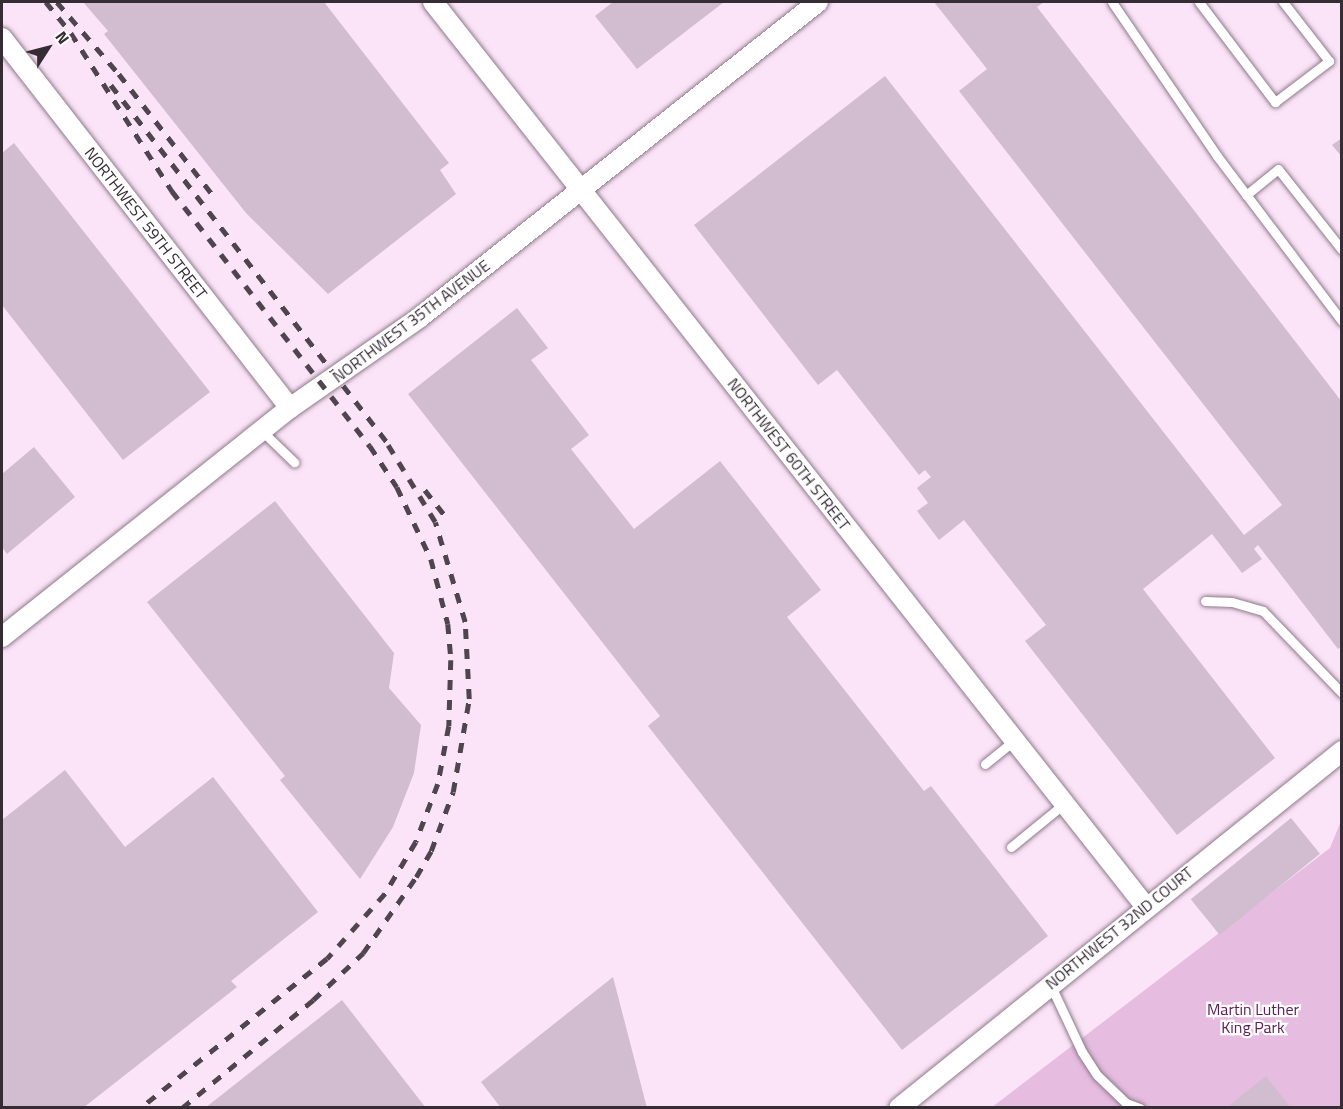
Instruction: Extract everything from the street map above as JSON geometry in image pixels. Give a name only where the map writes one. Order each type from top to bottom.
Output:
[{"type":"street","name":"NORTHWEST 60TH STREET","points":[[433,2],[1146,907]]},
{"type":"street","name":"NORTHWEST 35TH AVENUE","points":[[4,632],[290,408],[419,318],[818,2]]},
{"type":"street","name":"NORTHWEST 59TH STREET","points":[[2,38],[290,408]]},
{"type":"street","name":"NORTHWEST 32ND COURT","points":[[899,1107],[1341,751]]},
{"type":"lane","points":[[1112,2],[1246,195],[1341,321]]},
{"type":"lane","points":[[1199,2],[1275,102],[1329,61],[1283,2]]},
{"type":"lane","points":[[1246,195],[1278,169],[1341,250]]},
{"type":"lane","points":[[262,431],[294,462]]},
{"type":"lane","points":[[1205,601],[1232,602],[1263,611],[1341,693]]},
{"type":"lane","points":[[986,764],[1015,740]]},
{"type":"lane","points":[[1011,847],[1065,803]]},
{"type":"lane","points":[[1050,984],[1082,1052],[1097,1075],[1126,1103],[1140,1107]]},
{"type":"green space","name":"Martin Luther King Park","points":[[1341,821],[1341,1107],[991,1108],[1330,848]]},
{"type":"building","points":[[83,2],[324,2],[449,163],[440,170],[456,194],[328,294],[246,213],[104,34],[108,31]]},
{"type":"building","points":[[613,2],[724,2],[637,69],[595,16]]},
{"type":"building","points":[[934,2],[1044,2],[1037,7],[1342,402],[1342,646],[1338,649],[1258,545],[1254,549],[1262,559],[1242,573],[1212,534],[1143,589],[1275,758],[1177,835],[1025,641],[1046,625],[964,520],[939,540],[917,511],[928,503],[917,488],[931,477],[925,470],[919,475],[837,370],[818,385],[694,225],[885,76],[1244,535],[1282,505],[959,91],[987,69]]},
{"type":"building","points":[[1342,138],[1342,157],[1332,145]]},
{"type":"building","points":[[14,143],[210,392],[123,460],[2,305],[2,153]]},
{"type":"building","points":[[517,308],[548,348],[531,360],[589,435],[571,449],[634,529],[720,461],[821,590],[787,617],[924,791],[931,786],[1048,936],[902,1050],[648,726],[660,716],[408,394]]},
{"type":"building","points":[[34,447],[75,497],[7,554],[2,547],[2,474]]},
{"type":"building","points":[[275,501],[394,653],[389,688],[421,725],[414,773],[393,827],[360,879],[280,780],[285,776],[147,602]]},
{"type":"building","points":[[65,770],[125,847],[213,777],[318,912],[231,981],[237,987],[83,1108],[2,1108],[2,820]]},
{"type":"building","points":[[1291,818],[1320,854],[1220,935],[1191,899]]},
{"type":"building","points":[[613,977],[647,1108],[501,1108],[481,1082]]},
{"type":"building","points":[[342,1000],[426,1108],[205,1108]]},
{"type":"building","points":[[1266,1076],[1291,1108],[1226,1108]]},
{"type":"railway","points":[[46,2],[71,33],[172,191],[370,446],[397,487],[431,559],[448,624],[451,660],[449,726],[438,784],[416,842],[385,894],[327,959],[141,1108]]},
{"type":"railway","points":[[57,2],[119,74],[212,194]]},
{"type":"railway","points":[[111,85],[388,443]]},
{"type":"railway","points":[[182,1108],[313,1000],[363,953],[416,877],[431,851],[453,792],[469,699],[465,622],[435,522],[383,437]]},
{"type":"railway","points":[[425,490],[445,516]]}]
